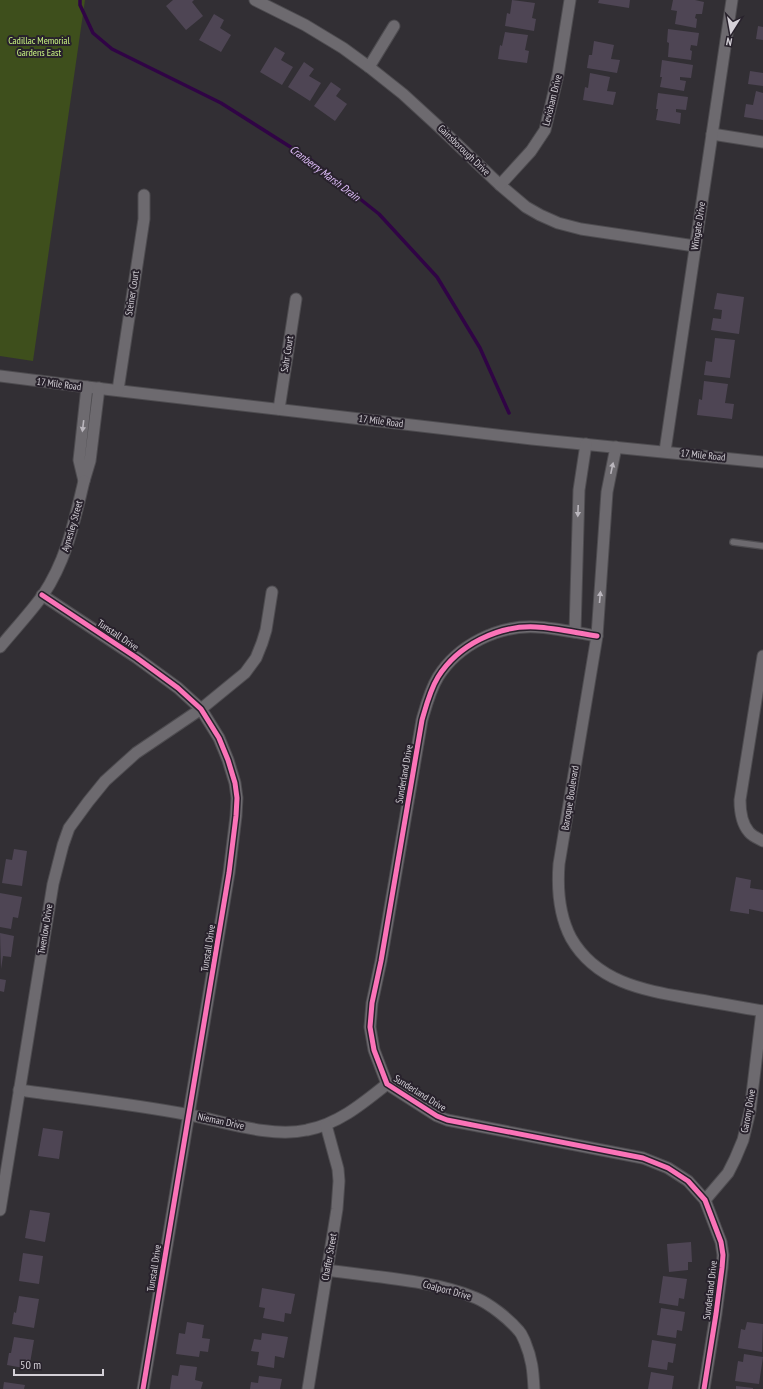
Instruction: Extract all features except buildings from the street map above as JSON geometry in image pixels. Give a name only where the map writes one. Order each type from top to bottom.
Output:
[{"type":"street","name":"Gainsborough Drive","points":[[255,0],[312,29],[343,48],[369,67],[403,94],[500,185],[526,207],[540,215],[558,223],[581,229],[695,246]]},
{"type":"street","name":"Levisham Drive","points":[[500,185],[531,151],[545,130],[558,75],[570,0]]},
{"type":"street","name":"Wingate Drive","points":[[665,452],[732,0]]},
{"type":"street","points":[[369,67],[394,26]]},
{"type":"street","points":[[712,134],[763,142]]},
{"type":"street","name":"Steiner Court","points":[[118,390],[144,219],[144,195]]},
{"type":"street","name":"Sahr Court","points":[[278,409],[296,299]]},
{"type":"street","name":"17 Mile Road","points":[[0,376],[586,444],[763,462]]},
{"type":"street","name":"Aynesley Street","points":[[84,481],[79,460],[87,387]]},
{"type":"street","name":"Aynesley Street","points":[[0,647],[42,595],[55,574],[72,534],[90,461],[99,388]]},
{"type":"street","points":[[575,632],[579,490],[586,444]]},
{"type":"street","name":"Baroque Boulevard","points":[[616,447],[607,492],[596,636],[559,864],[557,884],[560,905],[566,928],[577,948],[596,968],[616,979],[655,992],[763,1011]]},
{"type":"street","name":"Twenlow Drive","points":[[0,1210],[53,884],[69,828],[88,802],[119,768],[136,753],[201,709],[245,674],[256,658],[266,630],[272,592]]},
{"type":"street","name":"Tunstall Drive","points":[[42,595],[137,658],[178,688],[201,709],[219,738],[235,783],[236,816],[229,873],[143,1389]]},
{"type":"street","name":"Sunderland Drive","points":[[596,636],[535,627],[516,628],[499,632],[470,645],[450,662],[437,678],[428,699],[421,728],[382,961],[372,1003],[370,1027],[372,1041],[377,1060],[387,1084],[437,1116],[447,1120],[643,1158],[668,1168],[688,1181],[705,1200],[721,1242],[723,1255],[716,1314],[704,1389]]},
{"type":"street","points":[[763,656],[740,800],[743,821],[749,833],[763,841]]},
{"type":"street","name":"Garony Drive","points":[[705,1200],[728,1173],[743,1140],[750,1111],[763,1011]]},
{"type":"street","name":"Nieman Drive","points":[[19,1090],[189,1115],[273,1132],[306,1131],[326,1125],[343,1117],[387,1084]]},
{"type":"street","name":"Chaffer Street","points":[[308,1389],[337,1209],[339,1181],[335,1156],[326,1125]]},
{"type":"street","name":"Coalport Drive","points":[[327,1270],[422,1283],[477,1299],[496,1310],[520,1332],[529,1351],[533,1368],[534,1389]]},
{"type":"lane","points":[[733,542],[763,546]]},
{"type":"green space","name":"Cadillac Memorial Gardens East","points":[[0,0],[85,0],[33,361],[0,356]]},
{"type":"waterway","name":"Cranberry Marsh Drain","points":[[80,0],[80,5],[93,33],[112,49],[221,103],[311,160],[379,214],[437,277],[480,348],[509,413]]},
{"type":"cycle path","points":[[42,595],[137,658],[178,688],[201,709],[219,738],[228,760],[235,783],[237,798],[229,873],[143,1389]]},
{"type":"cycle path","points":[[597,636],[559,629],[536,627],[507,629],[480,639],[456,655],[435,682],[422,720],[381,961],[372,1003],[370,1027],[374,1050],[387,1084],[437,1116],[447,1120],[643,1158],[668,1168],[688,1181],[705,1200],[721,1242],[723,1255],[716,1314],[704,1389]]}]
